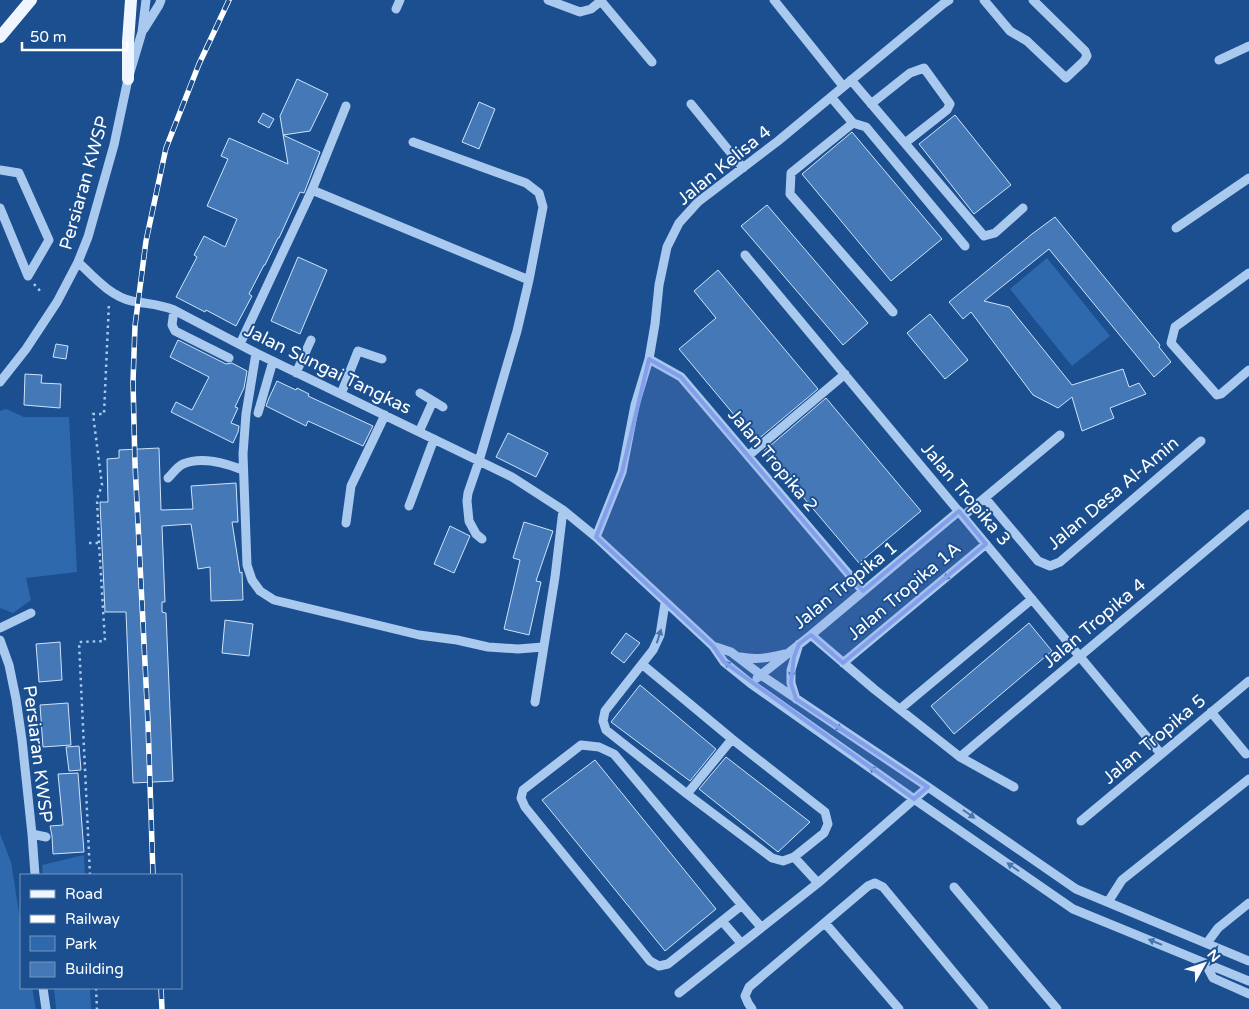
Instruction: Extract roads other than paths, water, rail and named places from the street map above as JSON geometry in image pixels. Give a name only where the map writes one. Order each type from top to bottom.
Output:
[{"type":"main road","points":[[0,37],[31,0]]},
{"type":"main road","points":[[128,79],[128,42],[132,0]]},
{"type":"street","name":"Persiaran KWSP","points":[[0,382],[26,349],[57,302],[88,238],[114,145],[128,79],[142,32],[146,0]]},
{"type":"street","name":"Persiaran KWSP","points":[[142,32],[161,0]]},
{"type":"street","points":[[396,9],[400,0]]},
{"type":"street","points":[[548,0],[580,12],[591,9],[601,0],[652,62]]},
{"type":"street","points":[[774,0],[847,83],[871,104],[984,236],[995,233],[1023,208]]},
{"type":"street","name":"Jalan Kelisa 4","points":[[596,537],[622,472],[635,405],[649,359],[659,285],[667,247],[679,223],[698,202],[778,141],[949,0]]},
{"type":"street","points":[[984,0],[1010,31],[1026,40],[1066,78],[1084,61],[1087,56],[1086,51],[1033,0]]},
{"type":"street","points":[[1218,60],[1249,46]]},
{"type":"street","points":[[871,104],[910,73],[924,68],[950,104],[947,110],[905,143]]},
{"type":"street","points":[[831,96],[853,123],[866,127],[965,246]]},
{"type":"street","points":[[691,104],[743,168]]},
{"type":"street","points":[[240,344],[312,190],[346,106]]},
{"type":"street","points":[[853,123],[791,173],[790,194],[893,312]]},
{"type":"street","points":[[413,142],[526,183],[539,193],[543,207],[517,331],[468,493],[469,521],[476,534],[482,539]]},
{"type":"street","points":[[0,170],[19,173],[49,240],[28,276],[0,208]]},
{"type":"street","points":[[1176,228],[1249,178]]},
{"type":"street","points":[[312,190],[529,280]]},
{"type":"street","name":"Jalan Tropika 3","points":[[745,255],[1162,754]]},
{"type":"street","name":"Jalan Sungai Tangkas","points":[[78,262],[115,294],[131,300],[165,306],[174,310],[256,353],[512,477],[563,510],[596,537]]},
{"type":"street","points":[[1249,273],[1176,327],[1171,343],[1217,395],[1221,394],[1249,370]]},
{"type":"street","points":[[174,310],[172,324],[175,331],[229,358]]},
{"type":"street","points":[[296,372],[311,340]]},
{"type":"street","points":[[341,394],[358,351],[382,359]]},
{"type":"street","points":[[256,353],[246,414],[243,470],[247,565],[252,580],[260,591],[274,600],[419,635],[495,647],[518,649],[543,647]]},
{"type":"street","name":"Jalan Tropika 2","points":[[649,359],[681,377],[863,591]]},
{"type":"street","points":[[258,413],[273,361]]},
{"type":"street","points":[[748,456],[845,374]]},
{"type":"street","points":[[420,394],[443,407]]},
{"type":"street","points":[[419,432],[433,401]]},
{"type":"street","points":[[346,523],[351,486],[385,415]]},
{"type":"street","name":"Jalan Tropika 1","points":[[750,683],[863,591],[961,514],[985,498],[1060,435]]},
{"type":"street","points":[[409,506],[434,439]]},
{"type":"street","name":"Jalan Desa Al-Amin","points":[[985,498],[1038,561],[1050,566],[1060,562],[1201,441]]},
{"type":"street","points":[[168,478],[182,464],[200,461],[225,463],[243,470]]},
{"type":"street","points":[[535,702],[563,510]]},
{"type":"street","name":"Jalan Tropika 4","points":[[960,756],[1249,514]]},
{"type":"street","points":[[596,537],[713,646],[724,662],[750,683],[1073,908],[1249,981]]},
{"type":"street","name":"Jalan Tropika 1A","points":[[844,663],[986,544]]},
{"type":"street","points":[[900,709],[1032,599]]},
{"type":"street","points":[[642,664],[732,739],[825,812],[828,824],[824,833],[794,858],[783,861],[772,858],[606,730],[603,722],[605,711],[653,650],[660,636],[665,603]]},
{"type":"street","points":[[0,628],[31,613]]},
{"type":"street","points":[[811,635],[874,689],[960,756],[1014,787]]},
{"type":"street","name":"Persiaran KWSP","points":[[0,640],[9,665],[16,698],[32,834],[34,874]]},
{"type":"street","points":[[796,699],[791,683],[791,670],[799,644]]},
{"type":"street","points":[[713,646],[738,656],[760,675],[1076,889],[1249,961]]},
{"type":"street","points":[[738,656],[760,659],[788,652]]},
{"type":"street","name":"Jalan Tropika 5","points":[[1081,821],[1249,681]]},
{"type":"street","points":[[1211,712],[1246,754]]},
{"type":"street","points":[[687,794],[732,739]]},
{"type":"street","points":[[742,905],[668,964],[659,966],[650,961],[525,808],[521,798],[523,790],[581,745],[599,747],[614,754],[761,927]]},
{"type":"street","points":[[1108,902],[1122,880],[1249,779]]},
{"type":"street","points":[[679,993],[818,883],[928,787]]},
{"type":"street","points":[[32,834],[46,837]]},
{"type":"street","points":[[794,858],[818,883]]},
{"type":"street","points":[[752,1009],[745,996],[749,987],[868,886],[875,883],[883,887],[984,1009]]},
{"type":"street","points":[[954,887],[1057,1009]]},
{"type":"street","points":[[1207,943],[1218,928],[1249,903]]},
{"type":"street","points":[[722,921],[741,943]]},
{"type":"street","points":[[825,923],[899,1009]]},
{"type":"street","points":[[1205,963],[1213,978],[1249,994]]},
{"type":"street","points":[[43,989],[46,1009]]},
{"type":"railway","points":[[153,874],[148,723],[135,464],[133,382],[135,326],[146,241],[166,148],[199,64],[229,0]]},
{"type":"railway","points":[[161,989],[162,1009]]}]
